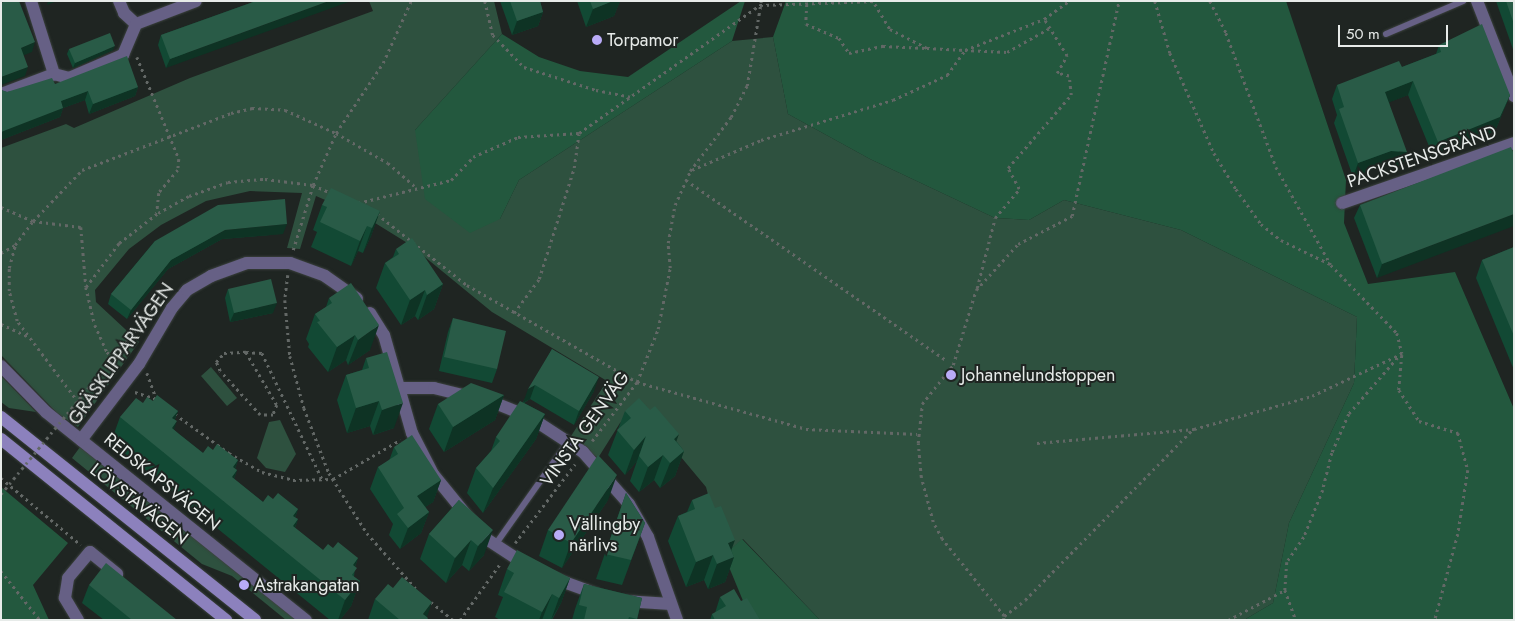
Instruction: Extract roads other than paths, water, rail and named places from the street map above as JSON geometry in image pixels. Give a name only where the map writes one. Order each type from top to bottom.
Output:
[{"type":"street","points":[[31,1],[54,74]]},
{"type":"street","points":[[119,1],[124,13],[136,24]]},
{"type":"street","points":[[1,94],[54,74],[69,78],[123,55],[136,24],[196,1]]},
{"type":"street","points":[[1477,1],[1514,96]]},
{"type":"street","name":"PACKSTENSGRÄND","points":[[1342,203],[1514,143]]},
{"type":"street","name":"GRÄSKLIPPARVÄGEN","points":[[81,440],[139,364],[161,324],[187,290],[228,268],[247,263],[290,263],[344,287],[361,302],[384,335],[412,433],[433,474],[453,500],[495,545],[507,554],[577,588],[625,602],[671,604]]},
{"type":"street","name":"REDSKAPSVÄGEN","points":[[1,366],[46,412],[306,620]]},
{"type":"street","points":[[400,388],[434,388],[495,403],[528,416],[569,441],[583,452],[630,504],[648,537],[677,620]]},
{"type":"street","name":"LÖVSTAVÄGEN","points":[[1,417],[255,620]]},
{"type":"street","name":"LÖVSTAVÄGEN","points":[[1,439],[226,620]]},
{"type":"street","points":[[78,620],[65,598],[68,578],[90,552],[127,583]]},
{"type":"lane","points":[[1386,34],[1463,1]]},
{"type":"lane","points":[[495,545],[569,441]]},
{"type":"place","name":"Torpamor","points":[[597,40]]},
{"type":"place","name":"Johannelundstoppen","points":[[951,375]]},
{"type":"place","name":"Vällingby närlivs","points":[[559,535]]},
{"type":"place","name":"Astrakangatan","points":[[244,585]]}]
